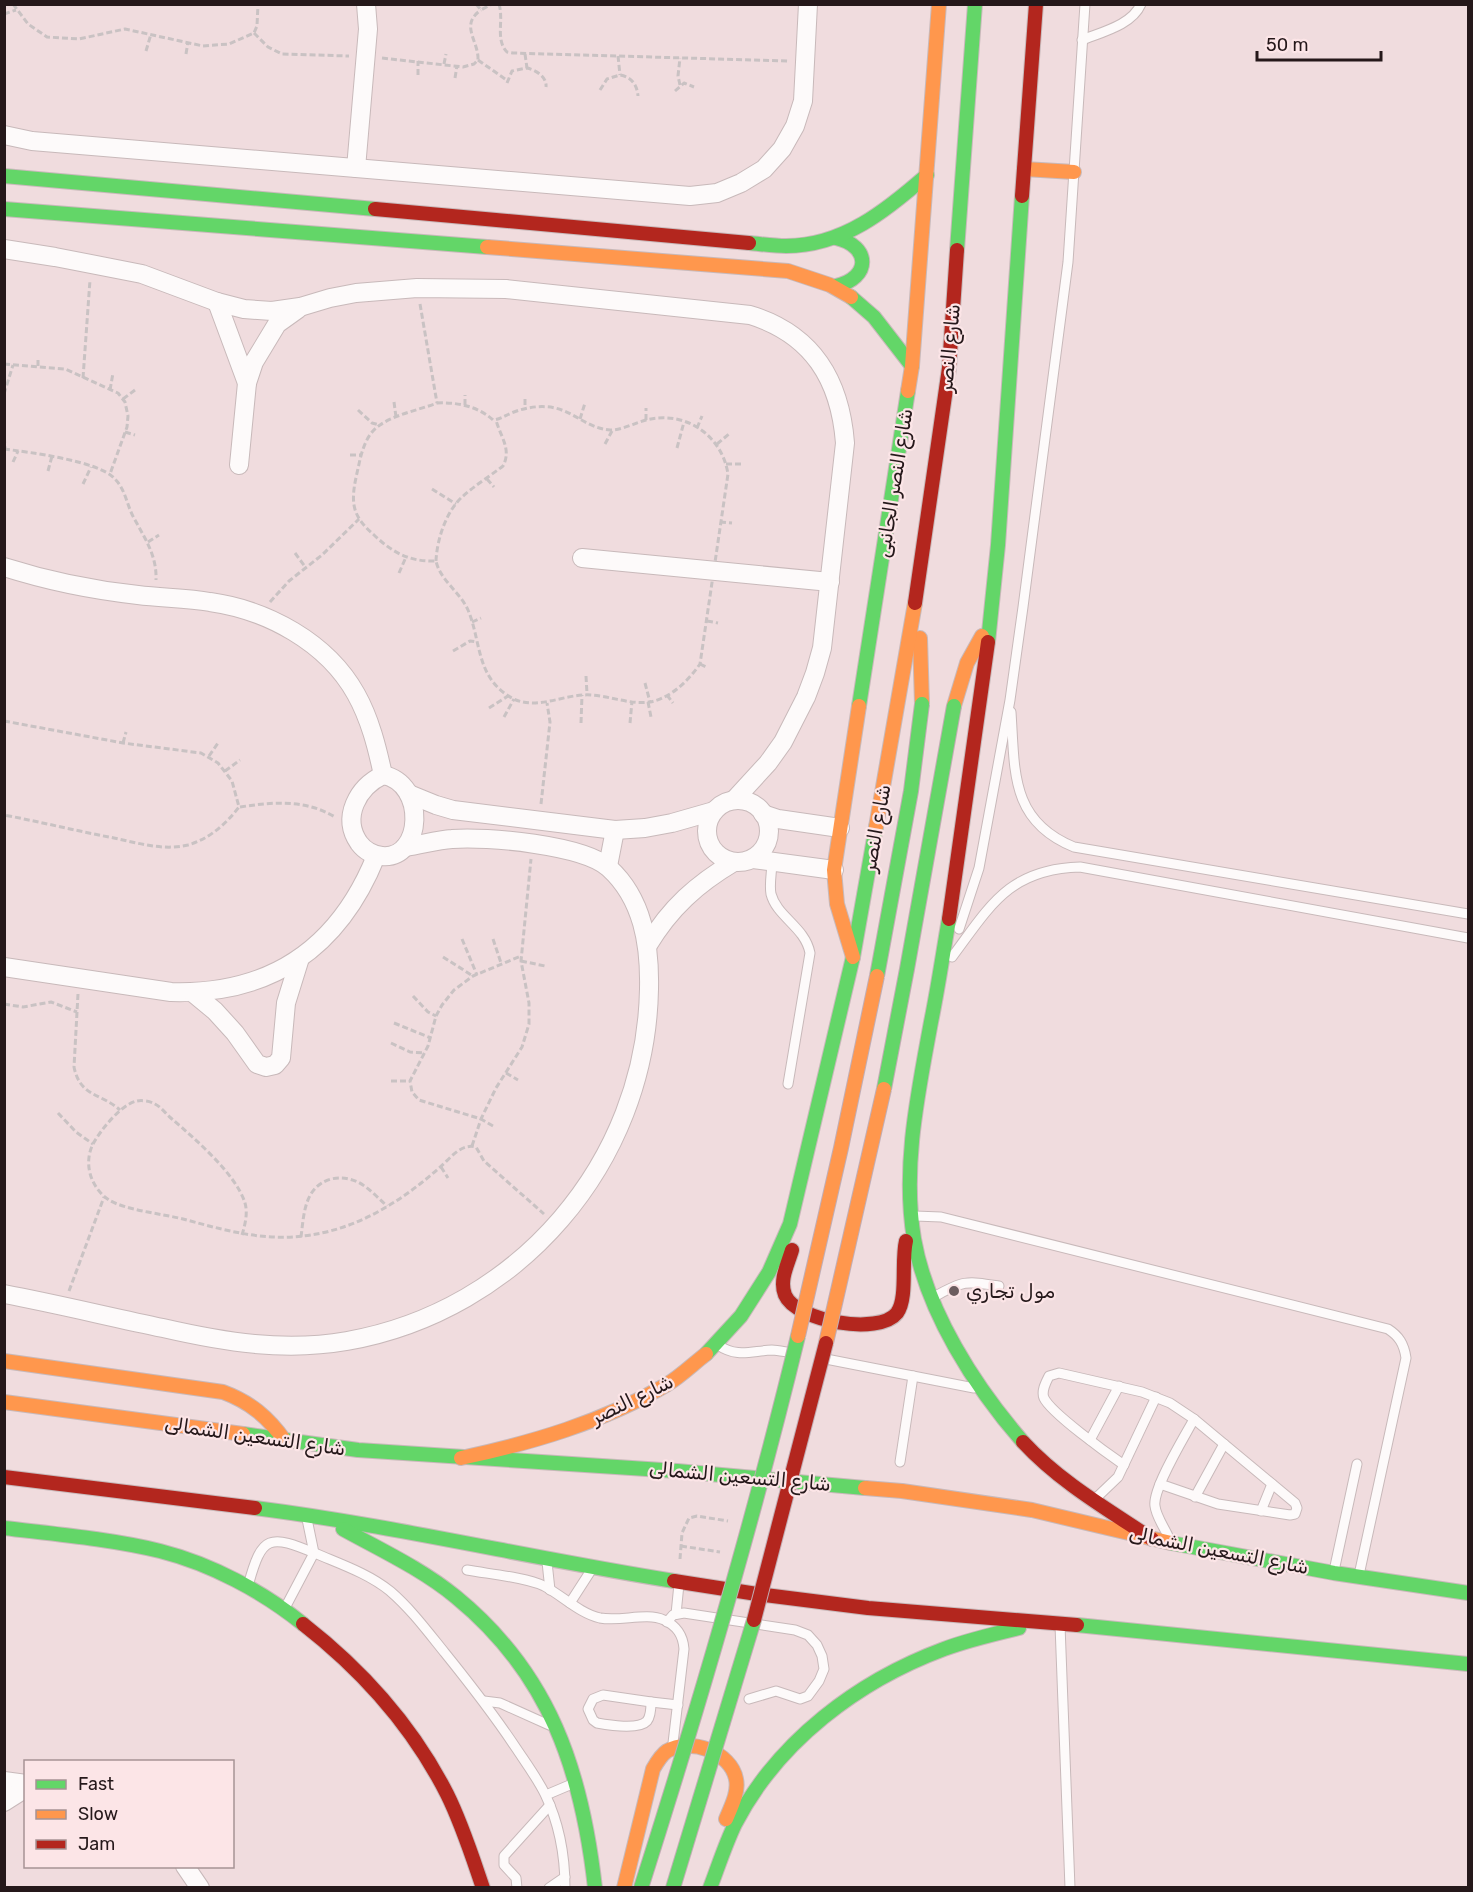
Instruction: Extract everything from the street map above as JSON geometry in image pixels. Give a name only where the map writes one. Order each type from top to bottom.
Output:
[{"type":"main road","name":"شارع النصر الجانبى","points":[[854,957],[839,916],[835,898],[834,870],[912,366],[939,4]]},
{"type":"main road","name":"شارع النصر","points":[[461,1458],[511,1447],[623,1408],[668,1384],[716,1344],[741,1316],[769,1272],[790,1224],[854,957],[915,604],[949,368],[975,4]]},
{"type":"main road","points":[[1036,4],[990,625],[941,968],[913,1122],[910,1153],[912,1216],[924,1277],[932,1299],[982,1390],[1014,1433],[1036,1456],[1060,1477],[1152,1539]]},
{"type":"main road","points":[[1024,170],[1074,172]]},
{"type":"main road","points":[[4,176],[787,246],[812,244],[836,238],[859,228],[880,216],[927,175]]},
{"type":"main road","points":[[4,209],[788,271],[836,286],[857,300],[876,317],[912,366]]},
{"type":"main road","points":[[836,238],[844,238],[858,247],[863,262],[858,277],[852,283],[836,286]]},
{"type":"main road","points":[[642,1887],[715,1648],[764,1471],[809,1293],[849,1114],[918,754],[922,704],[921,653],[915,604]]},
{"type":"main road","points":[[673,1887],[758,1606],[794,1474],[876,1125],[914,933],[954,706],[967,663],[990,625]]},
{"type":"main road","points":[[797,1198],[800,1206],[800,1220],[785,1272],[784,1288],[790,1303],[808,1315],[867,1325],[885,1321],[893,1316],[905,1296],[903,1251],[914,1230]]},
{"type":"main road","points":[[4,1361],[223,1392],[244,1399],[262,1412],[285,1441]]},
{"type":"main road","name":"شارع التسعين الشمالى","points":[[4,1402],[358,1450],[677,1471],[874,1487],[1032,1510],[1152,1539],[1334,1574],[1468,1593]]},
{"type":"main road","points":[[4,1477],[323,1517],[593,1568],[868,1608],[1060,1623],[1468,1664]]},
{"type":"main road","points":[[323,1517],[433,1580],[497,1634],[526,1671],[560,1730],[577,1782],[590,1836],[595,1887]]},
{"type":"main road","points":[[4,1528],[136,1546],[170,1554],[198,1564],[248,1588],[312,1630],[350,1664],[410,1732],[455,1812],[483,1887]]},
{"type":"main road","points":[[710,1887],[740,1815],[778,1761],[812,1727],[853,1696],[897,1669],[937,1651],[1042,1622]]},
{"type":"main road","points":[[624,1887],[653,1769],[661,1757],[672,1749],[686,1746],[716,1753],[727,1760],[735,1773],[736,1789],[721,1838],[722,1856]]},
{"type":"street","points":[[356,168],[368,29],[366,4]]},
{"type":"street","points":[[4,135],[32,141],[690,196],[717,193],[756,174],[782,149],[795,126],[803,101],[808,4]]},
{"type":"street","points":[[4,249],[142,274],[217,302],[244,309],[272,311],[300,308],[330,298],[356,293],[417,288],[506,290],[750,315],[783,328],[797,338],[818,361],[834,388],[842,417],[845,443],[822,648],[806,697],[783,742],[768,763],[734,800]]},
{"type":"street","points":[[217,302],[246,383]]},
{"type":"street","points":[[239,465],[246,383],[254,362],[277,324],[300,308]]},
{"type":"street","points":[[582,558],[830,582]]},
{"type":"street","points":[[4,567],[33,577],[83,588],[211,602],[259,615],[288,627],[329,659],[355,692],[374,737],[383,775]]},
{"type":"street","points":[[5,1294],[224,1342],[265,1346],[306,1346],[346,1341],[386,1332],[425,1319],[461,1301],[528,1254],[557,1225],[582,1194],[604,1159],[622,1122],[635,1084],[644,1044],[649,1003],[648,945],[641,918],[632,898],[608,867],[583,854],[567,849],[456,838],[436,840],[405,848],[387,857],[365,850],[358,841],[352,819],[357,796],[373,780],[383,775],[399,781],[409,794],[413,807],[413,833],[405,848]]},
{"type":"street","points":[[409,794],[453,810],[615,830],[672,823],[714,811],[734,800],[745,801],[755,806],[763,814],[768,826],[768,839],[753,859]]},
{"type":"street","points":[[714,811],[708,823],[707,836],[712,848],[721,858],[734,862],[753,859],[834,870]]},
{"type":"street","points":[[763,814],[778,819],[840,828]]},
{"type":"street","points":[[608,867],[615,830]]},
{"type":"street","points":[[4,967],[171,992],[221,990],[249,983],[276,972],[300,958],[339,923],[354,902],[376,855]]},
{"type":"street","points":[[648,945],[662,922],[677,904],[694,888],[734,862]]},
{"type":"street","points":[[192,992],[215,1011],[257,1065],[266,1067],[275,1065],[281,1058],[286,1003],[300,958]]},
{"type":"street","points":[[4,1781],[24,1786]]},
{"type":"street","points":[[4,1802],[24,1787]]},
{"type":"street","points":[[186,1868],[200,1887]]},
{"type":"lane","points":[[941,968],[963,920],[979,868],[1010,700],[1068,262],[1084,4]]},
{"type":"lane","points":[[1082,40],[1124,23],[1134,15],[1141,4]]},
{"type":"lane","points":[[1010,700],[1016,774],[1021,796],[1031,817],[1040,827],[1062,842],[1086,849],[1468,914]]},
{"type":"lane","points":[[772,861],[771,888],[774,901],[805,938],[810,953],[788,1084]]},
{"type":"lane","points":[[941,968],[996,900],[1026,878],[1043,871],[1061,868],[1080,867],[1468,938]]},
{"type":"lane","points":[[912,1216],[941,1217],[1388,1329],[1395,1334],[1405,1349],[1406,1358],[1359,1577]]},
{"type":"lane","points":[[932,1299],[962,1283],[999,1286]]},
{"type":"lane","points":[[716,1344],[728,1351],[742,1354],[772,1350],[800,1354]]},
{"type":"lane","points":[[811,1357],[982,1390]]},
{"type":"lane","points":[[1124,1465],[1090,1440],[1046,1401],[1043,1390],[1047,1378],[1052,1373],[1156,1396],[1194,1419],[1295,1503],[1296,1511],[1290,1515],[1238,1508],[1195,1497],[1160,1484]]},
{"type":"lane","points":[[900,1462],[913,1376]]},
{"type":"lane","points":[[1090,1440],[1119,1386]]},
{"type":"lane","points":[[1094,1501],[1115,1482],[1156,1396]]},
{"type":"lane","points":[[1170,1542],[1155,1507],[1155,1497],[1194,1419]]},
{"type":"lane","points":[[1195,1497],[1224,1444]]},
{"type":"lane","points":[[1334,1574],[1357,1464]]},
{"type":"lane","points":[[1261,1511],[1272,1484]]},
{"type":"lane","points":[[284,1610],[314,1553],[306,1515]]},
{"type":"lane","points":[[248,1588],[261,1549],[268,1543],[280,1541],[361,1572],[389,1591],[413,1615],[484,1701],[536,1778],[546,1795],[559,1834],[565,1887]]},
{"type":"lane","points":[[547,1560],[550,1590]]},
{"type":"lane","points":[[570,1603],[593,1568]]},
{"type":"lane","points":[[467,1570],[534,1582],[586,1613],[598,1617],[623,1620],[650,1617],[667,1622],[677,1629],[684,1642],[672,1749]]},
{"type":"lane","points":[[676,1614],[679,1582]]},
{"type":"lane","points":[[667,1622],[676,1614],[684,1614],[795,1630],[813,1640],[822,1656],[824,1669],[819,1681],[808,1696],[800,1699],[776,1691],[749,1699]]},
{"type":"lane","points":[[1060,1623],[1070,1887]]},
{"type":"lane","points":[[651,1702],[647,1720],[639,1726],[597,1723],[592,1720],[588,1709],[593,1699],[603,1695],[678,1705]]},
{"type":"lane","points":[[484,1701],[500,1704],[560,1730]]},
{"type":"lane","points":[[546,1795],[577,1782]]},
{"type":"lane","points":[[517,1887],[514,1875],[504,1865],[504,1856],[550,1805]]},
{"type":"lane","points":[[549,1887],[565,1877]]},
{"type":"path","points":[[13,4],[28,24],[47,37],[79,39],[125,29],[203,46],[229,44],[254,33],[257,26],[258,4]]},
{"type":"path","points":[[476,4],[481,10],[492,4]]},
{"type":"path","points":[[499,4],[502,14],[501,38],[507,52],[805,62]]},
{"type":"path","points":[[4,14],[16,10]]},
{"type":"path","points":[[146,51],[151,34]]},
{"type":"path","points":[[186,54],[188,42]]},
{"type":"path","points":[[444,64],[446,54]]},
{"type":"path","points":[[525,54],[527,68]]},
{"type":"path","points":[[618,56],[620,75]]},
{"type":"path","points":[[680,58],[678,76],[680,85]]},
{"type":"path","points":[[478,60],[508,82],[512,71],[527,68],[540,74],[545,80],[546,87]]},
{"type":"path","points":[[418,62],[418,75]]},
{"type":"path","points":[[455,78],[457,66]]},
{"type":"path","points":[[600,90],[607,79],[620,75],[633,81],[638,90],[638,96]]},
{"type":"path","points":[[675,91],[680,85],[688,84],[694,87]]},
{"type":"path","points":[[83,378],[91,263]]},
{"type":"path","points":[[417,288],[437,403]]},
{"type":"path","points":[[38,360],[38,368]]},
{"type":"path","points":[[4,364],[65,369],[118,393],[123,399],[128,416],[125,432],[110,474]]},
{"type":"path","points":[[4,394],[13,365]]},
{"type":"path","points":[[110,390],[113,373]]},
{"type":"path","points":[[123,399],[135,390]]},
{"type":"path","points":[[465,395],[465,405]]},
{"type":"path","points":[[525,399],[525,409]]},
{"type":"path","points":[[394,402],[396,417]]},
{"type":"path","points":[[436,561],[422,561],[406,557],[388,548],[359,519],[354,506],[353,491],[361,455],[369,437],[380,425],[437,403],[465,405],[495,420],[507,454],[503,466],[456,504],[445,522],[436,561],[441,573],[462,599],[472,622],[479,655],[488,675],[508,696],[524,703],[547,703],[570,696],[585,695],[632,702],[649,702],[667,695],[685,682],[700,664],[728,474],[726,464],[717,444],[707,433],[684,422],[666,418],[646,420],[610,431],[605,444]]},
{"type":"path","points":[[580,418],[585,403]]},
{"type":"path","points":[[495,420],[525,409],[554,408],[580,418],[592,427],[614,430]]},
{"type":"path","points":[[646,408],[646,420]]},
{"type":"path","points":[[358,410],[372,423],[380,425]]},
{"type":"path","points":[[697,428],[702,416]]},
{"type":"path","points":[[677,448],[684,422]]},
{"type":"path","points":[[4,428],[5,449],[52,456],[91,466],[110,474],[121,487],[133,517],[148,542],[156,574],[154,597]]},
{"type":"path","points":[[125,432],[135,435]]},
{"type":"path","points":[[717,444],[729,434]]},
{"type":"path","points":[[13,462],[18,451]]},
{"type":"path","points":[[350,455],[361,455]]},
{"type":"path","points":[[48,471],[52,456]]},
{"type":"path","points":[[726,464],[742,464]]},
{"type":"path","points":[[84,484],[91,466]]},
{"type":"path","points":[[487,478],[494,487]]},
{"type":"path","points":[[432,489],[456,504]]},
{"type":"path","points":[[259,615],[283,587],[322,555],[359,519]]},
{"type":"path","points":[[720,522],[732,523]]},
{"type":"path","points":[[148,542],[159,535]]},
{"type":"path","points":[[295,553],[306,568]]},
{"type":"path","points":[[399,573],[406,557]]},
{"type":"path","points":[[472,622],[481,618]]},
{"type":"path","points":[[707,621],[718,623]]},
{"type":"path","points":[[453,651],[470,641],[477,642]]},
{"type":"path","points":[[700,664],[706,668]]},
{"type":"path","points":[[581,723],[586,676]]},
{"type":"path","points":[[645,683],[651,717]]},
{"type":"path","points":[[667,695],[673,703]]},
{"type":"path","points":[[489,708],[508,696]]},
{"type":"path","points":[[504,717],[514,699]]},
{"type":"path","points":[[630,723],[632,702]]},
{"type":"path","points":[[539,821],[550,722],[547,703]]},
{"type":"path","points":[[4,721],[123,743],[193,751],[209,756],[225,771],[236,789],[239,807]]},
{"type":"path","points":[[123,743],[126,732]]},
{"type":"path","points":[[209,756],[218,743]]},
{"type":"path","points":[[225,771],[240,760]]},
{"type":"path","points":[[4,815],[168,847],[204,839],[222,826],[239,807],[278,802],[306,805],[332,815],[354,830]]},
{"type":"path","points":[[472,1146],[481,1119],[522,1047],[529,1024],[529,1003],[521,958],[532,845]]},
{"type":"path","points":[[462,939],[475,975]]},
{"type":"path","points":[[493,939],[501,963]]},
{"type":"path","points":[[443,957],[475,975]]},
{"type":"path","points":[[493,1126],[481,1119],[419,1100],[412,1092],[410,1081],[431,1038],[436,1016],[454,990],[475,975],[501,963],[521,958],[545,966]]},
{"type":"path","points":[[78,978],[74,1067],[76,1078],[88,1092],[120,1110]]},
{"type":"path","points":[[413,996],[428,1012],[436,1016]]},
{"type":"path","points":[[4,1005],[23,1007],[51,1002],[77,1012]]},
{"type":"path","points":[[394,1023],[431,1038]]},
{"type":"path","points":[[391,1043],[410,1052],[425,1053]]},
{"type":"path","points":[[506,1072],[518,1080]]},
{"type":"path","points":[[391,1081],[410,1081]]},
{"type":"path","points":[[242,1234],[246,1223],[246,1206],[240,1192],[228,1175],[195,1139],[155,1104],[137,1101],[120,1110],[93,1144],[88,1167],[97,1188],[104,1197],[119,1205],[242,1234],[286,1238],[301,1237],[346,1226],[387,1206],[441,1167],[460,1149],[472,1146],[476,1147],[484,1161],[557,1225]]},
{"type":"path","points":[[58,1113],[76,1132],[93,1144]]},
{"type":"path","points":[[441,1167],[448,1178]]},
{"type":"path","points":[[301,1237],[304,1208],[308,1197],[315,1187],[325,1181],[337,1178],[360,1183],[387,1206]]},
{"type":"path","points":[[63,1307],[104,1197]]},
{"type":"path","points":[[725,1551],[715,1552],[681,1546],[682,1533],[689,1518],[697,1516],[732,1523]]},
{"type":"traffic: fast","points":[[957,250],[975,4]]},
{"type":"traffic: fast","points":[[749,243],[781,246],[807,244],[845,233],[880,213],[927,175]]},
{"type":"traffic: fast","points":[[4,176],[375,209]]},
{"type":"traffic: fast","points":[[988,642],[998,545],[1022,196]]},
{"type":"traffic: fast","points":[[4,209],[487,247]]},
{"type":"traffic: fast","points":[[836,238],[856,248],[861,255],[862,262],[861,269],[856,276],[836,286]]},
{"type":"traffic: fast","points":[[851,297],[874,317],[912,366]]},
{"type":"traffic: fast","points":[[859,706],[908,391]]},
{"type":"traffic: fast","points":[[877,976],[911,791],[922,704]]},
{"type":"traffic: fast","points":[[884,1089],[954,706]]},
{"type":"traffic: fast","points":[[706,1354],[741,1316],[769,1272],[790,1224],[853,957],[876,827]]},
{"type":"traffic: fast","points":[[949,919],[913,1130],[910,1185],[914,1239],[930,1294],[955,1347],[988,1397],[1023,1442]]},
{"type":"traffic: fast","points":[[641,1888],[724,1614],[763,1475],[798,1336]]},
{"type":"traffic: fast","points":[[243,1434],[358,1450],[677,1471],[865,1488]]},
{"type":"traffic: fast","points":[[255,1508],[360,1524],[674,1581]]},
{"type":"traffic: fast","points":[[4,1528],[122,1543],[160,1551],[198,1563],[271,1600],[303,1624]]},
{"type":"traffic: fast","points":[[343,1529],[401,1560],[443,1587],[488,1627],[516,1658],[538,1692],[556,1728],[570,1765],[581,1804],[595,1888]]},
{"type":"traffic: fast","points":[[1171,1543],[1334,1573],[1468,1593]]},
{"type":"traffic: fast","points":[[673,1888],[754,1620]]},
{"type":"traffic: fast","points":[[1077,1625],[1468,1664]]},
{"type":"traffic: fast","points":[[710,1888],[731,1832],[753,1794],[774,1766],[823,1717],[881,1678],[912,1662],[962,1643],[1019,1628]]},
{"type":"traffic: slow","points":[[908,391],[912,366],[939,4]]},
{"type":"traffic: slow","points":[[1024,169],[1074,172]]},
{"type":"traffic: slow","points":[[487,247],[788,271],[830,285],[851,297]]},
{"type":"traffic: slow","points":[[876,827],[915,603]]},
{"type":"traffic: slow","points":[[954,706],[967,663],[982,636]]},
{"type":"traffic: slow","points":[[920,638],[922,704]]},
{"type":"traffic: slow","points":[[853,957],[837,904],[834,870],[859,706]]},
{"type":"traffic: slow","points":[[798,1336],[877,976]]},
{"type":"traffic: slow","points":[[826,1343],[884,1089]]},
{"type":"traffic: slow","points":[[461,1458],[540,1438],[617,1410],[671,1382],[706,1354]]},
{"type":"traffic: slow","points":[[4,1361],[223,1392],[242,1400],[258,1411],[285,1441]]},
{"type":"traffic: slow","points":[[4,1402],[243,1434]]},
{"type":"traffic: slow","points":[[865,1488],[902,1491],[1032,1510],[1171,1543]]},
{"type":"traffic: slow","points":[[624,1888],[653,1769],[667,1751],[676,1747],[698,1747],[718,1755],[733,1769],[737,1784],[726,1819]]},
{"type":"traffic: jam","points":[[1022,196],[1036,4]]},
{"type":"traffic: jam","points":[[375,209],[749,243]]},
{"type":"traffic: jam","points":[[915,603],[949,368],[957,250]]},
{"type":"traffic: jam","points":[[949,919],[988,642]]},
{"type":"traffic: jam","points":[[792,1250],[783,1284],[785,1295],[792,1304],[821,1318],[838,1322],[873,1324],[887,1320],[897,1313],[900,1306],[906,1241]]},
{"type":"traffic: jam","points":[[754,1620],[826,1343]]},
{"type":"traffic: jam","points":[[1023,1442],[1052,1470],[1101,1506],[1152,1539]]},
{"type":"traffic: jam","points":[[4,1477],[255,1508]]},
{"type":"traffic: jam","points":[[674,1581],[868,1608],[1077,1625]]},
{"type":"traffic: jam","points":[[303,1624],[366,1680],[418,1746],[447,1794],[483,1888]]},
{"type":"place","name":"مول تجاري","points":[[954,1291]]}]
